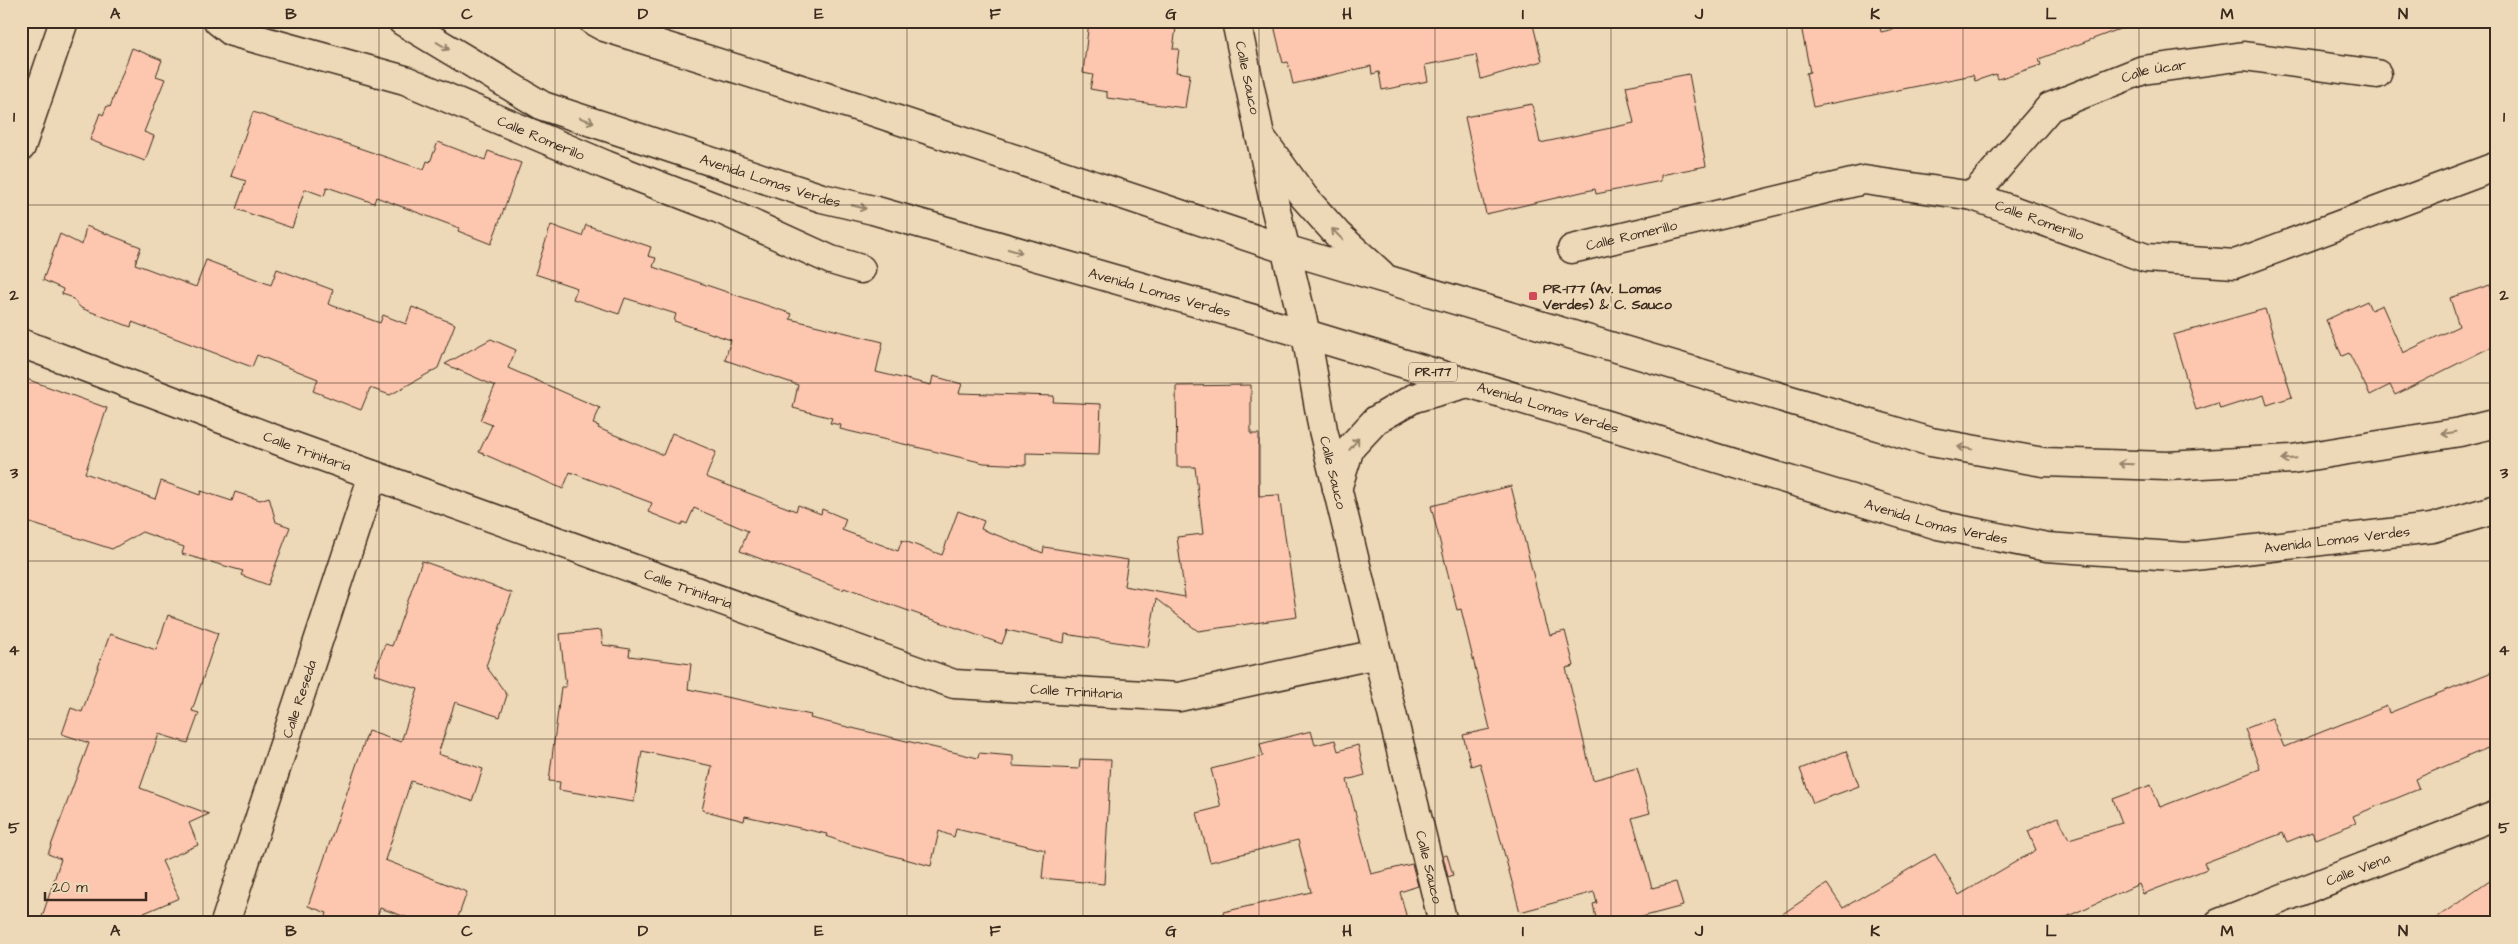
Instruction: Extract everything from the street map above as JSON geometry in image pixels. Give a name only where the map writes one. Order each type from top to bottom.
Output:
[{"type":"street","points":[[21,146],[64,21]]},
{"type":"street","name":"Calle Romerillo","points":[[218,21],[232,32],[405,80],[606,165],[717,208],[831,260],[861,269]]},
{"type":"street","name":"Avenida Lomas Verdes","points":[[402,21],[544,106],[822,198],[873,210],[1306,334],[1938,525],[2046,547],[2186,557],[2432,528],[2497,510]]},
{"type":"street","points":[[593,21],[604,27],[874,112],[1285,248],[1931,442],[2044,462],[2167,466],[2292,459],[2460,432],[2497,423]]},
{"type":"street","name":"Calle Sauco","points":[[1236,21],[1285,248],[1306,334],[1323,430],[1443,923]]},
{"type":"street","name":"Calle Úcar","points":[[1973,196],[2050,107],[2143,70],[2244,56],[2377,74]]},
{"type":"street","points":[[1260,136],[1310,204],[1338,235],[1386,279]]},
{"type":"street","name":"Calle Romerillo","points":[[1572,249],[1864,180],[1973,196],[2146,258],[2234,264],[2497,166]]},
{"type":"street","name":"Calle Trinitaria","points":[[21,343],[374,475],[954,684],[1179,697],[1378,654]]},
{"type":"street","points":[[1337,489],[1350,448],[1376,420],[1414,398],[1468,383]]},
{"type":"street","name":"Calle Reseda","points":[[225,923],[374,475]]},
{"type":"street","name":"Calle Viena","points":[[2219,923],[2272,913],[2497,815]]},
{"type":"building","points":[[1089,21],[1177,21],[1173,49],[1179,49],[1176,72],[1190,74],[1185,108],[1107,98],[1107,92],[1090,89],[1093,75],[1083,73]]},
{"type":"building","points":[[1273,21],[1532,21],[1542,61],[1481,79],[1476,55],[1425,65],[1428,81],[1382,90],[1379,72],[1372,74],[1371,66],[1293,84],[1288,62],[1283,63]]},
{"type":"building","points":[[1800,21],[1879,21],[1881,32],[1927,21],[2133,21],[2133,24],[2039,59],[2041,65],[1998,79],[1996,74],[1975,81],[1973,75],[1813,107],[1806,73],[1810,72]]},
{"type":"building","points":[[132,48],[162,60],[156,76],[165,79],[144,132],[154,136],[145,161],[90,140],[100,113],[103,115],[107,106],[110,107]]},
{"type":"building","points":[[1689,74],[1706,166],[1661,175],[1661,181],[1596,194],[1595,189],[1486,214],[1465,117],[1532,104],[1540,143],[1634,123],[1626,86]]},
{"type":"building","points":[[253,112],[424,170],[427,161],[430,162],[438,142],[485,160],[488,151],[521,163],[491,244],[458,231],[459,228],[376,197],[374,203],[327,187],[324,196],[305,189],[292,228],[236,209],[246,181],[231,176]]},
{"type":"building","points":[[551,225],[582,236],[586,225],[651,247],[648,256],[656,258],[653,267],[792,314],[790,319],[883,342],[876,372],[931,385],[933,376],[962,384],[959,393],[1054,396],[1053,402],[1101,404],[1099,455],[1026,453],[1026,465],[984,463],[840,429],[841,425],[830,423],[832,418],[793,408],[798,385],[725,360],[731,340],[674,321],[676,314],[625,298],[619,314],[573,299],[577,288],[535,274]]},
{"type":"building","points":[[86,226],[141,247],[135,264],[196,287],[206,260],[271,285],[277,269],[333,290],[328,304],[380,323],[383,315],[406,324],[412,307],[455,324],[438,368],[390,395],[370,388],[361,410],[313,391],[318,379],[257,355],[252,367],[132,322],[131,327],[81,308],[71,297],[62,294],[63,289],[43,280],[60,234],[82,245]]},
{"type":"building","points":[[2490,285],[2497,306],[2497,344],[2395,395],[2390,385],[2370,395],[2349,353],[2342,356],[2326,320],[2367,301],[2371,310],[2382,305],[2403,353],[2459,326],[2450,298]]},
{"type":"building","points":[[2265,309],[2292,397],[2267,405],[2264,395],[2220,409],[2218,403],[2196,410],[2173,335]]},
{"type":"building","points":[[491,339],[516,350],[508,368],[600,408],[593,424],[599,426],[598,428],[663,455],[672,433],[716,452],[706,477],[796,511],[798,505],[821,514],[822,509],[846,519],[842,530],[898,551],[902,540],[942,555],[958,511],[984,521],[981,529],[1043,553],[1044,547],[1128,560],[1124,586],[1185,597],[1177,537],[1203,534],[1195,467],[1177,467],[1176,386],[1251,385],[1251,434],[1259,434],[1259,496],[1279,495],[1297,617],[1198,631],[1156,599],[1148,647],[1065,634],[1064,643],[1007,630],[1002,644],[844,588],[843,590],[740,551],[748,531],[694,508],[687,524],[683,522],[681,525],[648,512],[652,503],[570,472],[563,489],[479,452],[492,425],[480,420],[495,386],[445,364]]},
{"type":"building","points":[[21,377],[107,408],[85,473],[155,499],[161,481],[200,495],[201,491],[232,501],[235,492],[260,500],[269,497],[276,522],[290,527],[268,585],[241,575],[243,571],[182,554],[184,547],[142,532],[112,549],[21,520]]},
{"type":"building","points":[[1511,486],[1546,626],[1550,635],[1565,631],[1574,666],[1566,668],[1593,780],[1637,768],[1650,813],[1632,818],[1652,888],[1676,882],[1683,906],[1619,923],[1597,923],[1593,904],[1597,903],[1594,892],[1520,912],[1480,763],[1471,766],[1463,735],[1490,729],[1461,609],[1457,610],[1431,506]]},
{"type":"building","points":[[422,561],[512,593],[486,666],[507,695],[500,717],[455,702],[438,754],[483,769],[472,801],[411,781],[385,860],[467,892],[456,923],[423,923],[380,908],[375,923],[324,923],[327,913],[308,906],[368,731],[401,742],[418,689],[374,674],[385,644],[392,646]]},
{"type":"building","points":[[168,615],[218,633],[192,711],[199,713],[188,743],[159,734],[140,788],[209,814],[189,823],[198,845],[162,861],[179,898],[121,923],[40,923],[61,859],[48,854],[89,743],[62,734],[71,708],[82,712],[110,634],[156,650]]},
{"type":"building","points":[[601,630],[603,645],[630,649],[629,656],[691,664],[688,689],[811,715],[810,718],[978,758],[979,753],[1013,756],[1013,766],[1079,769],[1080,759],[1111,760],[1104,884],[1042,878],[1045,850],[956,829],[954,837],[939,831],[931,866],[845,843],[826,836],[827,834],[745,816],[744,821],[702,810],[712,766],[642,751],[634,802],[559,790],[560,782],[549,781],[561,687],[566,687],[560,634]]},
{"type":"building","points":[[2497,670],[2497,744],[2415,779],[2419,789],[2353,816],[2356,823],[2315,839],[2312,832],[2287,842],[2283,833],[2204,863],[2207,869],[2143,894],[2139,884],[2053,923],[1769,923],[1827,884],[1843,908],[1935,854],[1959,895],[2036,850],[2028,831],[2058,817],[2069,839],[2122,823],[2113,799],[2151,785],[2160,807],[2260,769],[2245,729],[2272,718],[2284,747],[2387,706],[2389,713]]},
{"type":"building","points":[[1311,731],[1315,745],[1335,740],[1338,751],[1358,745],[1365,775],[1347,780],[1371,874],[1412,864],[1418,886],[1400,892],[1407,919],[1392,923],[1225,923],[1223,912],[1311,892],[1298,840],[1210,862],[1197,813],[1221,807],[1211,769],[1263,756],[1260,744]]},
{"type":"building","points":[[1846,751],[1859,786],[1813,803],[1800,769]]},
{"type":"building","points":[[1447,855],[1453,875],[1448,877],[1443,856]]},
{"type":"building","points":[[2497,876],[2497,923],[2429,923]]},
{"type":"place","name":"PR-177 (Av. Lomas Verdes) & C. Sauco","points":[[1533,296]]}]
